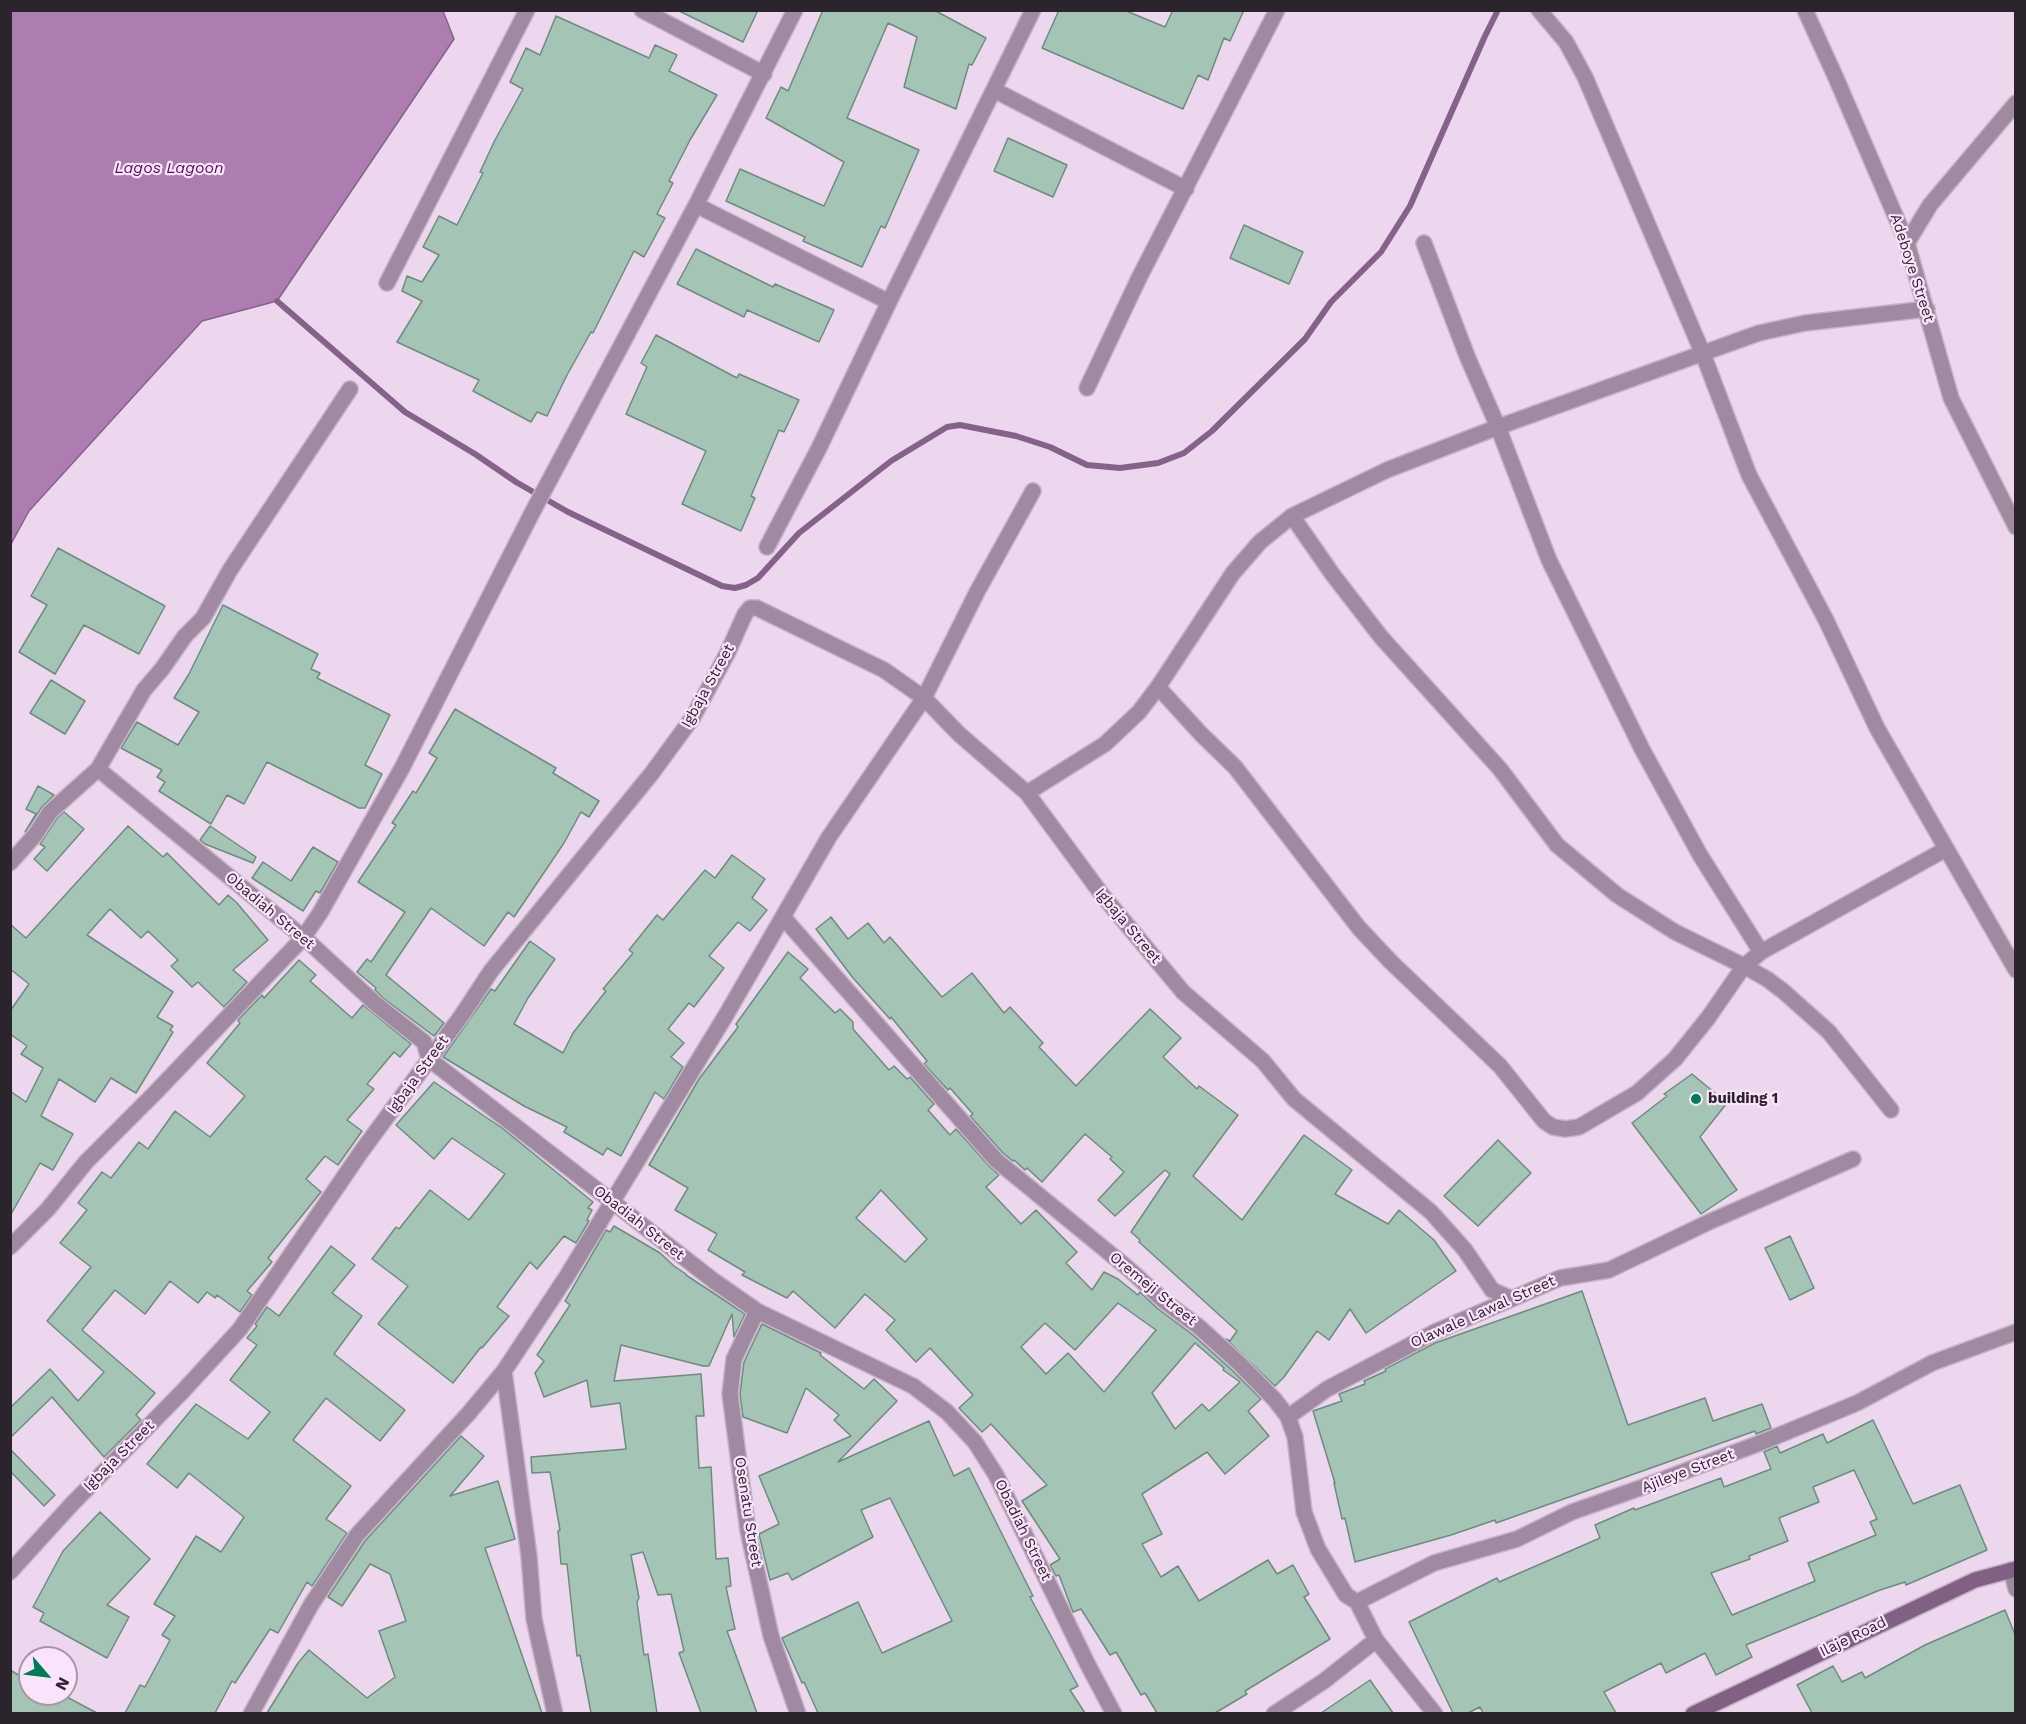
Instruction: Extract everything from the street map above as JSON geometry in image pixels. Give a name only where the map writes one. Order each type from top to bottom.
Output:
[{"type":"street","points":[[387,283],[527,10]]},
{"type":"street","points":[[642,10],[764,74]]},
{"type":"street","points":[[10,1247],[48,1209],[86,1162],[303,938],[354,856],[397,778],[532,513],[696,205],[795,10]]},
{"type":"street","points":[[767,547],[819,448],[1033,10]]},
{"type":"street","points":[[1087,388],[1139,278],[1277,10]]},
{"type":"street","points":[[1539,10],[1566,42],[1585,77],[1703,354],[1749,475],[1827,620],[1877,728],[2016,970]]},
{"type":"street","name":"Adeboye Street","points":[[1805,10],[1907,243],[1950,398],[2016,527]]},
{"type":"street","points":[[994,90],[1186,189]]},
{"type":"street","points":[[1907,243],[1930,206],[2016,103]]},
{"type":"street","points":[[696,205],[889,302]]},
{"type":"street","points":[[1424,243],[1549,560],[1642,749],[1700,855],[1761,952]]},
{"type":"street","points":[[1027,794],[1105,744],[1138,712],[1158,687],[1233,573],[1260,542],[1292,516],[1387,470],[1655,369],[1759,333],[1805,323],[1927,309]]},
{"type":"street","points":[[10,863],[35,835],[50,812],[98,769],[144,690],[185,636],[203,618],[230,570],[350,389]]},
{"type":"street","points":[[251,1713],[311,1605],[357,1535],[469,1413],[504,1371],[613,1202],[726,1015],[829,837],[924,698],[977,592],[1033,490]]},
{"type":"street","points":[[1292,516],[1333,575],[1381,637],[1500,769],[1557,845],[1617,895],[1674,932],[1744,966],[1783,992],[1829,1032],[1891,1110]]},
{"type":"street","name":"Igbaja Street","points":[[10,1572],[240,1329],[354,1162],[491,971],[652,773],[693,717],[750,608],[757,608],[884,669],[924,698],[959,734],[1027,794],[1103,897],[1184,992],[1263,1061],[1294,1099],[1431,1212],[1465,1250],[1492,1290],[1510,1298]]},
{"type":"street","points":[[1158,687],[1235,767],[1359,928],[1391,962],[1500,1065],[1544,1121],[1553,1127],[1565,1129],[1579,1127],[1637,1093],[1675,1059],[1708,1018],[1744,966],[1761,952],[1946,849]]},
{"type":"street","name":"Obadiah Street","points":[[98,769],[303,938],[377,1005],[424,1042],[429,1059],[714,1281],[757,1311],[913,1386],[947,1412],[975,1442],[996,1475],[1087,1663],[1114,1713]]},
{"type":"street","name":"Oremeji Street","points":[[783,917],[996,1160],[1130,1270],[1164,1301],[1199,1327],[1275,1400],[1288,1417],[1295,1437],[1304,1512],[1318,1549],[1346,1595],[1357,1602],[1377,1640],[1435,1713]]},
{"type":"street","name":"Olawale Lawal Street","points":[[1288,1417],[1328,1389],[1378,1360],[1435,1332],[1560,1278],[1609,1270],[1709,1222],[1853,1159]]},
{"type":"street","name":"Osenatu Street","points":[[757,1311],[734,1359],[730,1394],[748,1531],[771,1636],[798,1713]]},
{"type":"street","name":"Ajileye Street","points":[[1357,1602],[1434,1563],[1517,1539],[1572,1512],[1760,1443],[1857,1403],[1932,1363],[2016,1332]]},
{"type":"street","points":[[504,1371],[529,1556],[534,1619],[555,1713]]},
{"type":"street","points":[[2013,1569],[2016,1589]]},
{"type":"street","name":"Ilaje Road","points":[[1693,1713],[1975,1580],[2013,1569]]},
{"type":"street","points":[[1274,1713],[1324,1681],[1377,1640]]},
{"type":"water","name":"Lagos Lagoon","points":[[11,10],[443,11],[454,39],[277,301],[202,321],[29,511],[11,544]]},
{"type":"building","points":[[677,10],[758,10],[743,42]]},
{"type":"building","points":[[823,10],[934,10],[986,38],[972,65],[969,64],[956,109],[904,87],[917,37],[888,23],[847,118],[919,150],[885,228],[881,226],[862,267],[803,241],[805,237],[726,201],[740,169],[824,206],[844,162],[766,118],[781,87],[788,91]]},
{"type":"building","points":[[1059,10],[1124,10],[1165,27],[1173,10],[1244,10],[1230,41],[1224,38],[1208,80],[1198,75],[1183,109],[1042,48]]},
{"type":"building","points":[[556,16],[649,58],[655,45],[677,55],[669,71],[717,95],[669,181],[673,183],[657,214],[665,218],[644,257],[634,251],[593,333],[591,332],[567,375],[547,416],[537,412],[531,422],[473,391],[479,380],[397,342],[422,301],[402,291],[407,276],[422,282],[439,255],[423,247],[439,216],[457,225],[483,173],[480,172],[495,140],[523,89],[510,82],[526,48],[540,55]]},
{"type":"building","points":[[1008,138],[1067,165],[1053,197],[994,171]]},
{"type":"building","points":[[1244,225],[1303,252],[1289,284],[1230,258]]},
{"type":"building","points":[[696,249],[773,287],[775,284],[834,310],[819,342],[747,310],[744,317],[677,284]]},
{"type":"building","points":[[656,335],[737,378],[739,374],[799,400],[784,432],[779,430],[751,496],[755,498],[741,531],[682,504],[706,451],[626,414],[647,367],[641,363]]},
{"type":"building","points":[[58,548],[165,606],[139,654],[84,625],[55,674],[19,652],[47,605],[31,596]]},
{"type":"building","points":[[223,605],[318,654],[311,669],[320,673],[317,678],[390,715],[365,765],[382,774],[365,808],[359,808],[267,762],[244,804],[227,795],[211,824],[159,791],[165,782],[157,777],[162,770],[121,748],[137,722],[178,745],[199,712],[174,698],[189,674]]},
{"type":"building","points":[[51,680],[85,701],[65,734],[30,713]]},
{"type":"building","points":[[455,709],[556,768],[553,773],[599,801],[589,817],[581,812],[564,843],[514,917],[508,912],[484,946],[431,908],[386,975],[444,1023],[434,1036],[383,998],[375,990],[376,988],[357,972],[367,959],[371,962],[405,912],[358,882],[396,825],[392,823],[413,791],[416,793],[437,758],[429,753]]},
{"type":"building","points":[[38,786],[54,795],[42,807],[25,832],[36,814],[26,809]]},
{"type":"building","points":[[64,812],[84,829],[47,871],[34,859],[45,847],[40,844],[57,818]]},
{"type":"building","points":[[128,826],[163,857],[167,853],[219,905],[228,895],[268,940],[233,970],[247,982],[224,1007],[198,982],[192,987],[171,966],[178,960],[148,931],[141,938],[110,909],[87,935],[173,992],[157,1017],[173,1026],[170,1030],[173,1032],[136,1093],[111,1078],[95,1102],[59,1079],[41,1116],[73,1134],[53,1170],[40,1163],[10,1216],[10,1091],[26,1102],[43,1068],[21,1054],[27,1046],[10,1034],[10,1011],[29,984],[10,969],[10,924],[26,938]]},
{"type":"building","points":[[210,826],[256,857],[253,863],[200,840]]},
{"type":"building","points":[[313,847],[338,862],[320,893],[316,891],[303,911],[252,878],[263,862],[291,881]]},
{"type":"building","points":[[732,855],[765,879],[752,898],[767,910],[750,931],[738,922],[709,956],[724,968],[694,1007],[689,1003],[668,1029],[684,1043],[671,1057],[683,1067],[664,1099],[655,1092],[621,1156],[607,1148],[603,1155],[564,1132],[567,1127],[524,1106],[443,1057],[491,989],[495,991],[530,941],[555,959],[528,998],[514,1024],[563,1053],[573,1033],[606,991],[603,989],[633,953],[629,950],[657,915],[663,920],[705,870],[715,878]]},
{"type":"building","points":[[831,917],[848,939],[868,923],[884,943],[890,937],[942,997],[972,973],[1004,1013],[1010,1007],[1043,1043],[1039,1047],[1076,1086],[1150,1009],[1181,1038],[1163,1057],[1197,1089],[1199,1086],[1238,1115],[1193,1176],[1242,1220],[1304,1135],[1352,1170],[1335,1194],[1388,1224],[1399,1210],[1434,1240],[1456,1271],[1366,1333],[1350,1309],[1329,1340],[1317,1331],[1275,1386],[1226,1339],[1230,1341],[1237,1331],[1139,1242],[1140,1240],[1131,1232],[1170,1174],[1165,1170],[1115,1216],[1098,1200],[1124,1172],[1110,1159],[1112,1157],[1085,1134],[1042,1182],[1027,1168],[1025,1170],[1013,1161],[970,1116],[973,1114],[950,1088],[948,1090],[924,1064],[927,1061],[891,1017],[890,1019],[853,978],[816,929]]},
{"type":"building","points":[[788,952],[808,969],[800,978],[835,1013],[840,1009],[853,1022],[853,1029],[889,1070],[894,1066],[907,1079],[910,1077],[934,1104],[928,1110],[950,1135],[956,1129],[999,1175],[986,1187],[1021,1224],[1036,1210],[1077,1252],[1066,1263],[1092,1290],[1104,1272],[1118,1279],[1138,1295],[1140,1292],[1158,1309],[1193,1335],[1261,1399],[1248,1411],[1269,1436],[1225,1474],[1207,1452],[1142,1494],[1162,1534],[1142,1544],[1161,1577],[1178,1566],[1199,1601],[1268,1560],[1277,1574],[1293,1565],[1309,1594],[1304,1597],[1330,1639],[1245,1691],[1247,1694],[1215,1713],[1157,1713],[1145,1693],[1141,1695],[1116,1652],[1110,1655],[1081,1609],[1073,1612],[1059,1575],[1056,1576],[1050,1565],[1060,1559],[1022,1501],[1047,1485],[991,1424],[982,1432],[959,1408],[973,1395],[930,1348],[916,1362],[886,1330],[895,1320],[865,1294],[835,1328],[793,1291],[787,1298],[742,1275],[745,1272],[708,1250],[717,1234],[675,1210],[688,1188],[649,1165],[699,1079],[738,1027],[736,1024]],"holes":[[[881,1190],[927,1239],[905,1262],[856,1218]],[[1118,1303],[1156,1330],[1104,1392],[1068,1353],[1046,1374],[1021,1347],[1045,1323],[1075,1350]],[[1195,1343],[1224,1368],[1223,1370],[1240,1382],[1209,1411],[1202,1404],[1175,1429],[1152,1393]]]},
{"type":"building","points":[[299,960],[316,975],[310,981],[352,1018],[363,1005],[411,1044],[400,1057],[394,1052],[367,1084],[374,1089],[347,1120],[362,1131],[338,1165],[325,1156],[306,1179],[321,1192],[268,1258],[272,1262],[247,1291],[252,1295],[240,1312],[217,1295],[215,1298],[207,1292],[198,1303],[170,1281],[145,1314],[115,1290],[82,1330],[155,1393],[136,1415],[141,1420],[104,1457],[52,1397],[10,1438],[10,1408],[50,1369],[78,1401],[104,1372],[47,1321],[91,1267],[60,1243],[87,1210],[78,1203],[102,1172],[111,1178],[139,1142],[148,1149],[175,1111],[210,1137],[245,1096],[207,1063],[240,1023],[238,1020],[262,995],[264,998]]},
{"type":"building","points":[[1692,1074],[1727,1103],[1700,1137],[1737,1190],[1701,1214],[1632,1123],[1667,1096],[1664,1094]]},
{"type":"building","points":[[434,1082],[502,1128],[593,1202],[588,1208],[592,1210],[587,1220],[589,1221],[576,1243],[564,1236],[537,1269],[530,1262],[497,1307],[509,1316],[453,1383],[378,1324],[408,1286],[372,1259],[396,1227],[399,1229],[430,1190],[469,1220],[505,1174],[452,1138],[434,1159],[396,1125]]},
{"type":"building","points":[[1498,1140],[1531,1173],[1478,1226],[1444,1196]]},
{"type":"building","points":[[614,1226],[660,1253],[686,1275],[745,1314],[734,1337],[732,1314],[709,1366],[621,1345],[614,1381],[701,1374],[704,1416],[696,1416],[699,1468],[711,1467],[716,1559],[728,1558],[731,1586],[726,1587],[735,1629],[727,1631],[757,1713],[701,1713],[679,1653],[684,1651],[671,1594],[658,1595],[643,1552],[631,1555],[639,1598],[637,1602],[644,1655],[648,1654],[657,1713],[591,1713],[580,1655],[577,1656],[567,1564],[561,1564],[558,1531],[560,1530],[550,1472],[532,1473],[531,1457],[626,1449],[620,1403],[591,1407],[587,1380],[544,1397],[535,1373],[544,1361],[537,1355],[570,1305],[565,1301],[606,1230],[610,1232]]},
{"type":"building","points":[[1790,1236],[1814,1288],[1790,1300],[1765,1248]]},
{"type":"building","points":[[331,1246],[355,1265],[332,1293],[362,1316],[334,1354],[405,1410],[380,1441],[326,1398],[293,1440],[351,1486],[326,1519],[347,1533],[312,1586],[307,1582],[278,1633],[270,1629],[235,1683],[232,1681],[215,1713],[125,1713],[140,1685],[145,1687],[170,1640],[162,1635],[175,1616],[154,1604],[196,1536],[221,1552],[244,1517],[189,1473],[177,1488],[147,1464],[196,1404],[248,1439],[270,1412],[230,1380],[257,1345],[247,1338],[257,1326],[255,1324],[267,1307],[279,1316]]},
{"type":"building","points":[[1582,1291],[1628,1425],[1705,1398],[1713,1421],[1762,1404],[1771,1428],[1756,1434],[1755,1431],[1496,1523],[1495,1520],[1355,1562],[1345,1518],[1342,1519],[1335,1483],[1313,1411],[1342,1401],[1339,1394],[1365,1384],[1364,1381],[1435,1343]]},
{"type":"building","points":[[762,1324],[821,1353],[820,1355],[864,1389],[874,1379],[897,1401],[838,1462],[929,1421],[954,1476],[969,1468],[1033,1596],[1030,1597],[1078,1686],[1070,1690],[1085,1713],[818,1713],[782,1638],[858,1602],[882,1653],[952,1621],[890,1498],[861,1510],[873,1537],[792,1580],[788,1573],[770,1580],[759,1534],[779,1524],[759,1476],[851,1436],[834,1420],[839,1415],[806,1388],[787,1433],[743,1417],[740,1394],[744,1362]]},
{"type":"building","points":[[1873,1420],[1913,1504],[1960,1485],[1987,1550],[1906,1585],[1905,1582],[1880,1590],[1746,1645],[1752,1657],[1716,1675],[1705,1653],[1666,1673],[1661,1663],[1604,1692],[1616,1713],[1483,1713],[1480,1707],[1468,1713],[1453,1713],[1409,1622],[1497,1578],[1499,1582],[1600,1538],[1595,1525],[1634,1508],[1635,1510],[1721,1478],[1724,1487],[1771,1469],[1764,1452],[1777,1446],[1780,1453],[1823,1434],[1827,1443]],"holes":[[[1854,1470],[1877,1519],[1870,1522],[1876,1535],[1808,1563],[1815,1581],[1732,1615],[1711,1573],[1750,1559],[1749,1556],[1788,1541],[1779,1518],[1819,1502],[1813,1487]]]},
{"type":"building","points":[[461,1436],[484,1456],[450,1496],[498,1481],[515,1539],[485,1548],[542,1713],[267,1713],[298,1663],[309,1650],[367,1698],[395,1677],[379,1631],[406,1621],[390,1574],[370,1564],[342,1606],[328,1597],[365,1541]]},
{"type":"building","points":[[10,1449],[55,1495],[44,1506],[10,1471]]},
{"type":"building","points":[[100,1512],[150,1559],[107,1605],[129,1617],[107,1658],[40,1621],[44,1613],[33,1607],[63,1551]]},
{"type":"building","points":[[2005,1610],[2016,1637],[2016,1713],[1812,1713],[1797,1685],[1833,1666],[1842,1682],[1862,1672],[1865,1678],[1925,1645]]},
{"type":"building","points":[[10,1670],[18,1675],[18,1706],[78,1706],[78,1703],[97,1713],[10,1713]]},
{"type":"building","points":[[1370,1680],[1393,1713],[1321,1713]]},
{"type":"waterway","points":[[277,301],[405,412],[475,454],[516,482],[568,512],[722,586],[735,588],[758,578],[799,533],[891,461],[947,427],[960,425],[1016,436],[1050,447],[1087,465],[1120,468],[1158,463],[1184,453],[1212,431],[1305,339],[1331,302],[1381,252],[1410,206],[1498,10]]},
{"type":"place","name":"building 1","points":[[1696,1099]]}]
